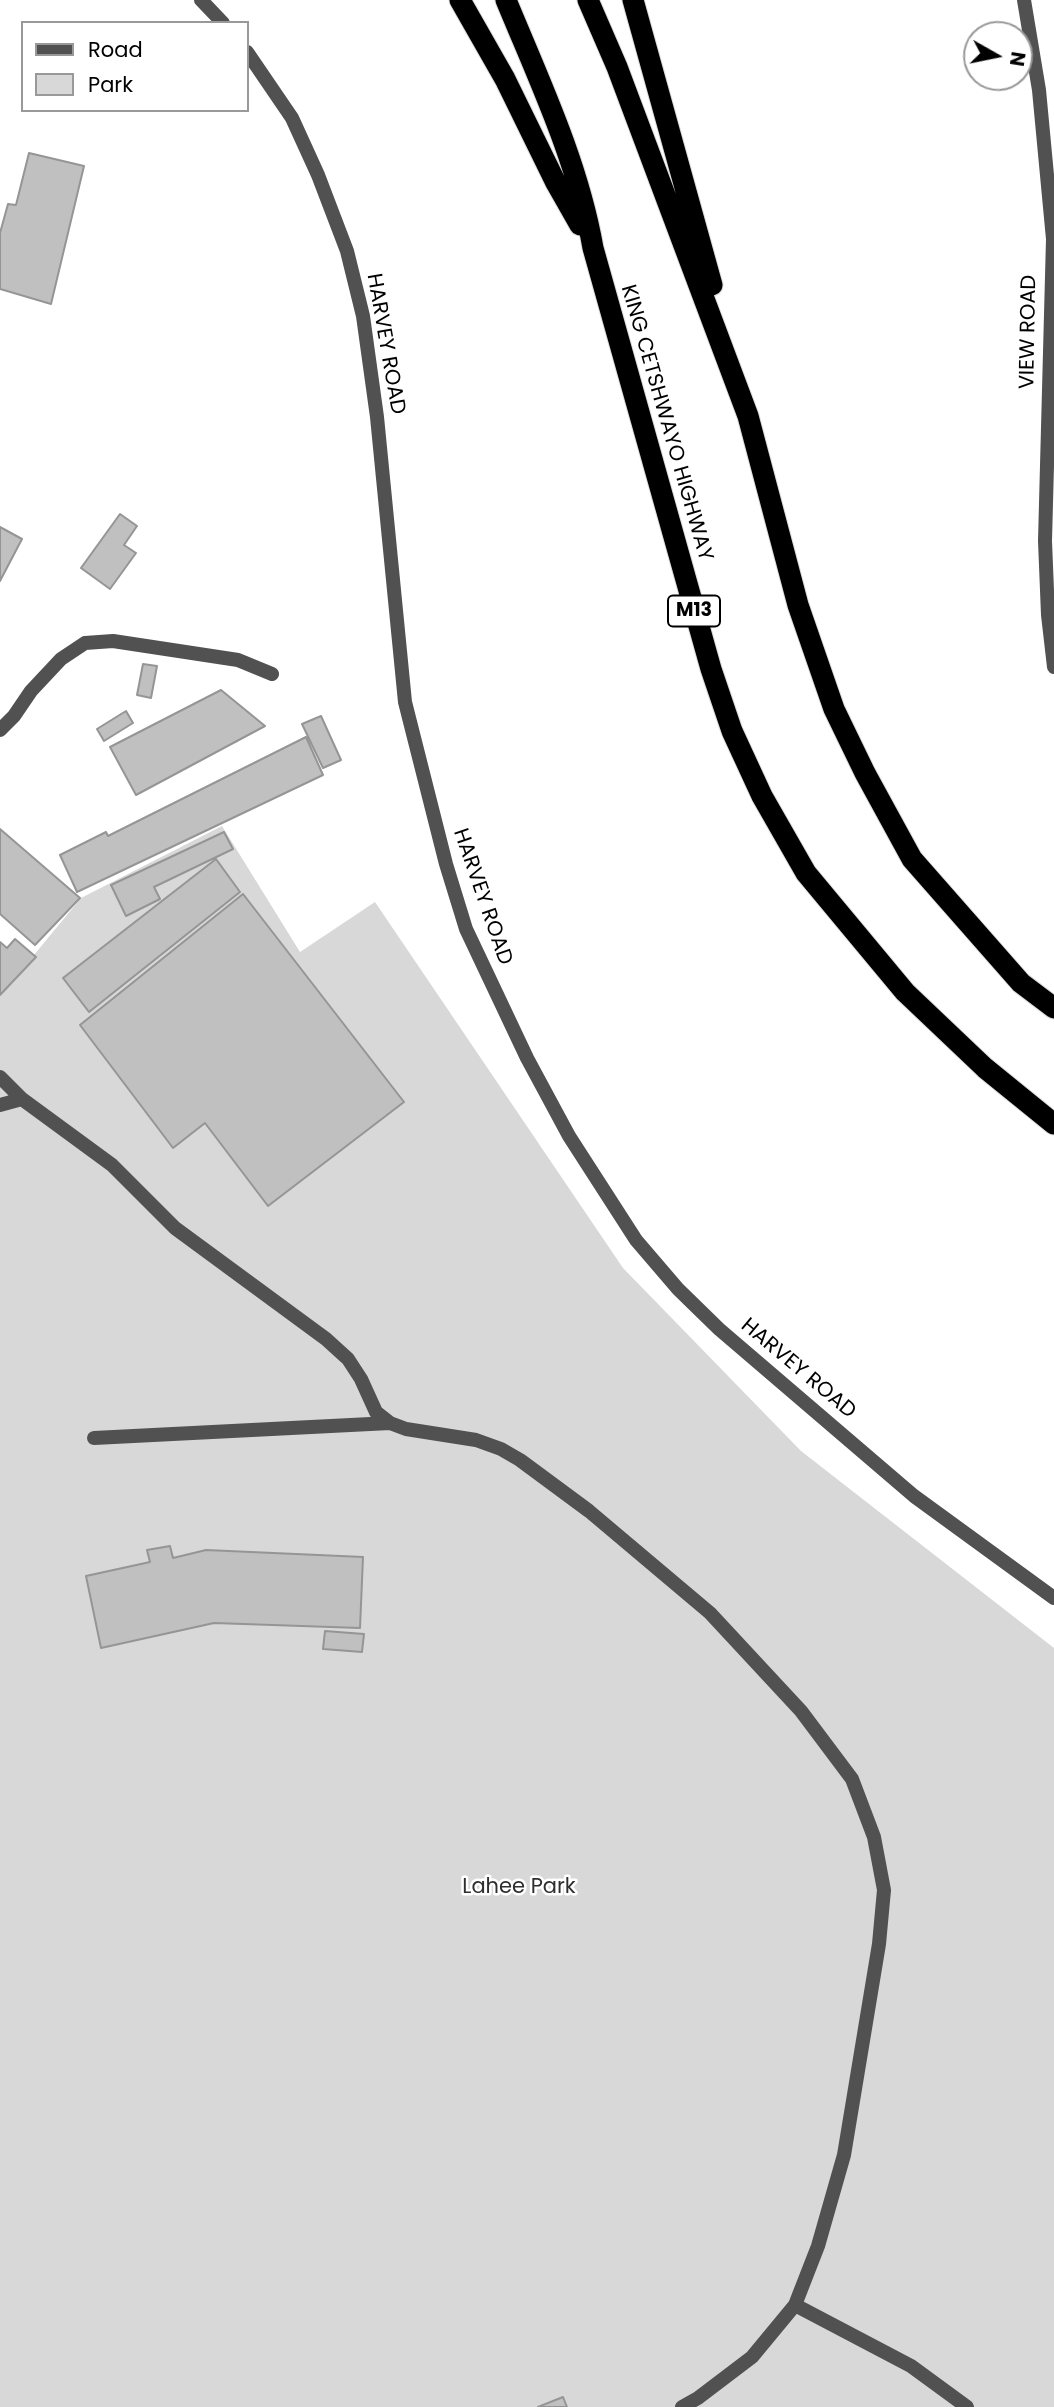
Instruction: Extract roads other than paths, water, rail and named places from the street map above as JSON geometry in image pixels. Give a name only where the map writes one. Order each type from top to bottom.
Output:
[{"type":"highway","points":[[460,0],[505,79],[555,181],[593,248]]},
{"type":"highway","name":"KING CETSHWAYO HIGHWAY","points":[[506,0],[552,112],[587,218],[593,248],[711,669],[732,731],[762,796],[806,873],[905,992],[985,1068],[1054,1124]]},
{"type":"highway","points":[[588,0],[617,67],[748,416]]},
{"type":"highway","points":[[633,0],[798,605],[834,709],[912,859],[1021,983],[1054,1008]]},
{"type":"street","points":[[201,0],[221,21]]},
{"type":"street","name":"VIEW ROAD","points":[[1024,0],[1040,90],[1053,239],[1045,541],[1048,615],[1054,667]]},
{"type":"street","name":"HARVEY ROAD","points":[[248,53],[292,118],[318,175],[347,251],[363,316],[377,417],[405,702],[446,864],[466,929],[527,1058],[569,1136],[636,1240],[678,1289],[719,1329],[914,1496],[1054,1598]]},
{"type":"street","points":[[0,730],[61,659],[85,643],[113,641],[238,660],[272,674]]},
{"type":"street","points":[[0,1077],[22,1098],[112,1165],[175,1228],[340,1352],[361,1378],[376,1412],[390,1423],[406,1429],[476,1440],[500,1449],[589,1511],[710,1613],[801,1711],[852,1779],[874,1837],[884,1890],[879,1944],[844,2155],[818,2246],[794,2305],[751,2357],[698,2398],[682,2407]]},
{"type":"street","points":[[0,1105],[22,1098]]},
{"type":"street","points":[[94,1438],[390,1423]]},
{"type":"street","points":[[794,2305],[911,2366],[967,2407]]},
{"type":"park label","name":"Lahee Park","points":[[519,1888]]}]
